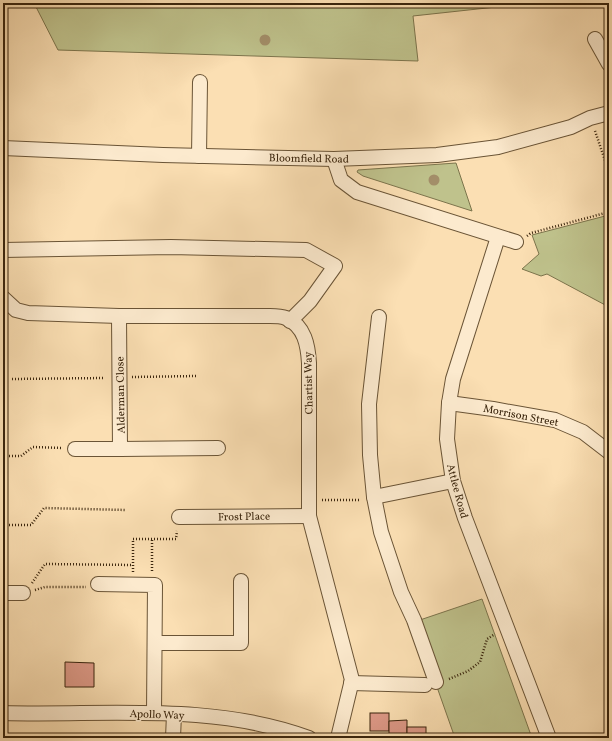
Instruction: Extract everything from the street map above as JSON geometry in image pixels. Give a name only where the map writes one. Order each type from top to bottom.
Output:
[{"type":"street","points":[[595,39],[609,64]]},
{"type":"street","points":[[199,156],[200,82]]},
{"type":"street","name":"Bloomfield Road","points":[[3,148],[199,156],[334,159],[437,155],[498,147],[571,127],[590,118],[609,113]]},
{"type":"street","points":[[334,159],[341,180],[357,192],[516,242]]},
{"type":"street","name":"Attlee Road","points":[[498,237],[453,378],[446,439],[453,481],[465,518],[549,738]]},
{"type":"street","points":[[3,250],[171,247],[306,250],[334,266],[314,296],[290,321],[285,318],[270,316],[119,316],[28,313],[16,310],[3,298]]},
{"type":"street","name":"Alderman Close","points":[[119,316],[120,448],[218,448]]},
{"type":"street","points":[[351,683],[430,684],[414,620],[401,592],[381,532],[374,497],[370,455],[369,404],[379,317]]},
{"type":"street","name":"Chartist Way","points":[[290,321],[295,324],[303,335],[308,348],[309,516],[352,680],[338,738]]},
{"type":"street","name":"Morrison Street","points":[[450,403],[555,420],[583,432],[609,452]]},
{"type":"street","points":[[75,449],[120,448]]},
{"type":"street","points":[[374,497],[453,481]]},
{"type":"street","name":"Frost Place","points":[[179,517],[309,516]]},
{"type":"street","points":[[155,644],[241,643],[241,581]]},
{"type":"street","points":[[98,584],[155,585],[154,714]]},
{"type":"street","points":[[3,593],[24,588]]},
{"type":"street","name":"Apollo Way","points":[[3,713],[174,714],[218,717],[253,722],[286,730],[309,738]]},
{"type":"street","points":[[173,738],[174,714]]},
{"type":"path","points":[[590,118],[609,172]]},
{"type":"path","points":[[516,242],[531,233],[609,212]]},
{"type":"path","points":[[3,456],[21,456],[33,447],[75,449]]},
{"type":"path","points":[[323,500],[372,500],[374,497]]},
{"type":"path","points":[[3,525],[31,525],[44,508],[126,510]]},
{"type":"path","points":[[133,584],[133,539],[176,540],[179,517]]},
{"type":"path","points":[[152,539],[152,585]]},
{"type":"path","points":[[24,588],[32,583],[45,564],[133,565]]},
{"type":"path","points":[[24,588],[89,588],[98,584]]},
{"type":"path","points":[[430,684],[468,671],[480,662],[487,638],[495,634]]},
{"type":"green space","points":[[34,3],[505,3],[496,7],[413,16],[418,61],[58,50]]},
{"type":"green space","points":[[456,163],[472,211],[363,176],[357,172],[358,170]]},
{"type":"green space","points":[[609,215],[609,307],[547,274],[541,276],[522,269],[539,254],[532,235]]},
{"type":"green space","points":[[482,599],[532,738],[455,738],[414,622]]},
{"type":"building","points":[[65,662],[94,663],[94,687],[65,687]]},
{"type":"building","points":[[370,713],[389,713],[389,731],[370,731]]},
{"type":"building","points":[[407,720],[407,738],[389,738],[389,721]]},
{"type":"building","points":[[407,727],[426,727],[426,738],[407,738]]},
{"type":"building","points":[[426,734],[445,734],[445,738],[426,738]]}]
